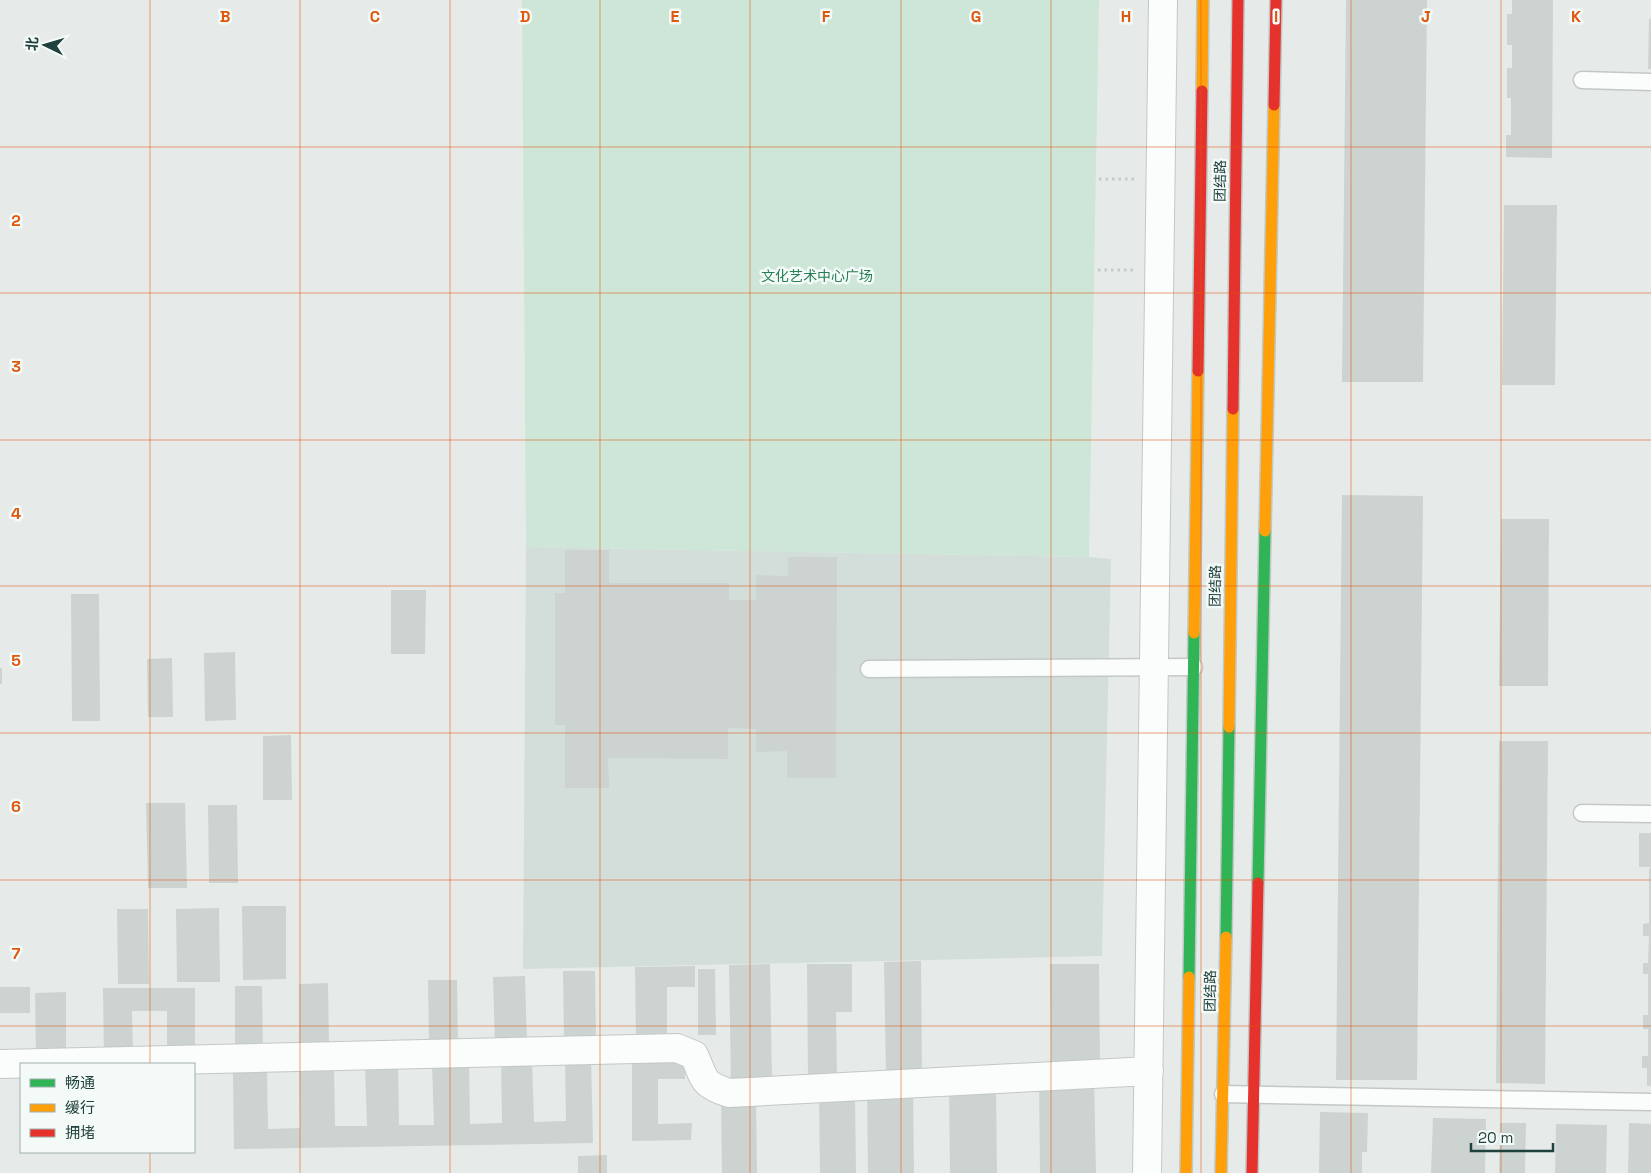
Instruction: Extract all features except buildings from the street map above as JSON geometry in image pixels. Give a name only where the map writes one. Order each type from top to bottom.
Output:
[{"type":"main road","name":"团结路","points":[[1186,1173],[1203,0]]},
{"type":"main road","name":"团结路","points":[[1221,1173],[1238,0]]},
{"type":"main road","points":[[1252,1173],[1276,0]]},
{"type":"street","points":[[1147,1173],[1163,0]]},
{"type":"street","points":[[42,1063],[678,1048],[694,1055],[704,1081],[729,1093],[1149,1072]]},
{"type":"street","points":[[0,1064],[20,1064]]},
{"type":"lane","points":[[1582,80],[1651,82]]},
{"type":"lane","points":[[870,669],[1194,667]]},
{"type":"lane","points":[[1582,812],[1651,814]]},
{"type":"lane","points":[[1223,1094],[1651,1102]]},
{"type":"path","points":[[1099,179],[1161,179]]},
{"type":"shaded area","points":[[526,547],[1089,557],[1111,559],[1102,956],[523,969]]},
{"type":"green space","name":"文化艺术中心广场","points":[[522,0],[1099,0],[1089,557],[526,547]]},
{"type":"traffic: fast","points":[[1258,883],[1265,531]]},
{"type":"traffic: fast","points":[[1189,977],[1194,633]]},
{"type":"traffic: fast","points":[[1226,937],[1229,727]]},
{"type":"traffic: slow","points":[[1202,91],[1203,0]]},
{"type":"traffic: slow","points":[[1265,531],[1274,105]]},
{"type":"traffic: slow","points":[[1194,633],[1198,371]]},
{"type":"traffic: slow","points":[[1229,727],[1233,409]]},
{"type":"traffic: slow","points":[[1221,1173],[1226,937]]},
{"type":"traffic: slow","points":[[1186,1173],[1189,977]]},
{"type":"traffic: jam","points":[[1233,409],[1238,0]]},
{"type":"traffic: jam","points":[[1274,105],[1276,0]]},
{"type":"traffic: jam","points":[[1198,371],[1202,91]]},
{"type":"traffic: jam","points":[[1252,1173],[1258,883]]}]
